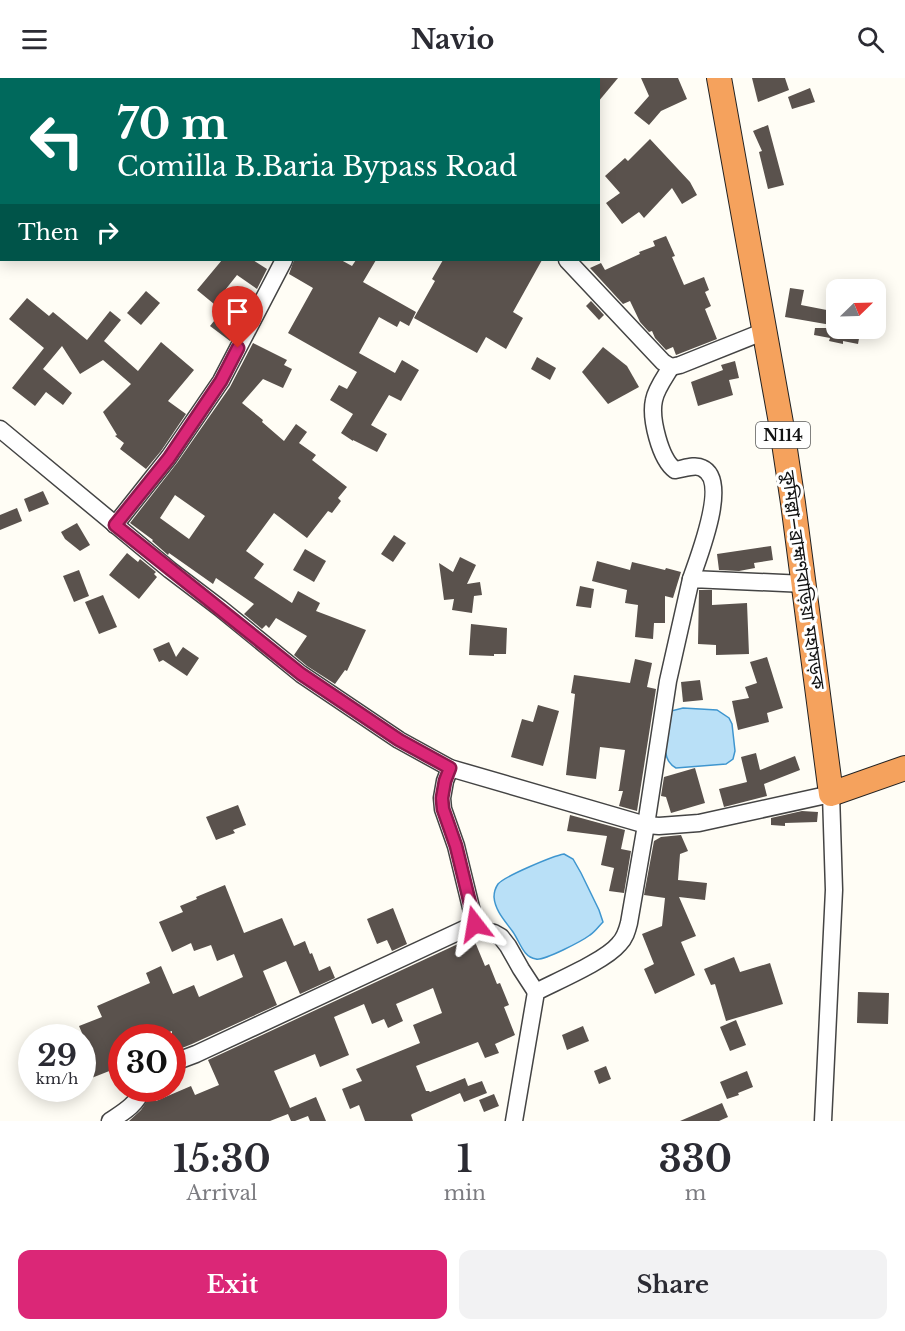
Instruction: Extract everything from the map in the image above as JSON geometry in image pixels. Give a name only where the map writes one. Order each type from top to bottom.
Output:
[{"type":"highway","name":"কুমিল্লা–ব্রাহ্মণবাড়িয়া মহাসড়ক","points":[[719,78],[781,423],[805,584],[831,794]]},
{"type":"highway","points":[[831,794],[905,768]]},
{"type":"street","points":[[115,525],[169,458],[221,381],[283,261]]},
{"type":"street","points":[[568,261],[663,362],[671,367],[765,331]]},
{"type":"street","points":[[536,992],[603,957],[618,946],[626,935],[629,923],[668,681],[714,498],[713,480],[708,471],[696,466],[675,470],[662,454],[655,425],[654,400],[671,367]]},
{"type":"street","points":[[0,429],[115,525],[301,674],[399,740],[450,768],[646,825],[659,826],[699,823],[831,794],[834,890],[823,1120]]},
{"type":"street","points":[[692,579],[805,584]]},
{"type":"street","points":[[450,768],[442,798],[443,809],[456,846],[475,924],[482,930],[501,937],[536,992],[514,1121]]},
{"type":"street","points":[[186,1058],[475,924]]},
{"type":"street","points":[[110,1121],[135,1102]]},
{"type":"water","points":[[683,708],[717,710],[729,718],[732,724],[735,751],[733,759],[726,764],[676,768],[670,763],[665,750],[665,742],[671,711]]},
{"type":"water","points":[[564,854],[573,859],[603,922],[592,934],[579,942],[540,959],[532,958],[525,952],[496,907],[495,891],[502,880],[540,862]]},
{"type":"building","points":[[600,78],[618,78],[600,100]]},
{"type":"building","points":[[641,78],[678,78],[687,99],[661,111],[649,125],[634,113],[649,96]]},
{"type":"building","points":[[752,78],[785,78],[789,90],[758,102]]},
{"type":"building","points":[[810,88],[815,102],[792,109],[788,97]]},
{"type":"building","points":[[768,125],[784,185],[768,189],[759,152],[762,151],[753,131]]},
{"type":"building","points":[[650,139],[690,182],[697,195],[682,204],[672,188],[644,218],[639,212],[622,224],[606,203],[620,193],[605,176],[625,158],[628,161]]},
{"type":"building","points":[[666,236],[684,285],[704,277],[709,290],[705,292],[711,306],[705,309],[717,339],[676,355],[673,347],[666,350],[652,331],[649,332],[640,322],[630,301],[623,304],[590,268],[601,263],[605,270],[655,246],[653,241]]},
{"type":"building","points":[[221,261],[255,261],[267,269],[257,289],[237,275],[214,304],[197,290]]},
{"type":"building","points":[[294,261],[343,261],[352,266],[355,261],[375,261],[363,282],[416,312],[409,326],[400,321],[397,327],[379,317],[359,353],[395,373],[402,360],[419,370],[401,401],[389,395],[371,425],[387,434],[377,452],[341,433],[353,414],[330,400],[339,385],[347,389],[357,372],[288,333],[313,288],[289,274]]},
{"type":"building","points":[[442,261],[541,261],[513,312],[523,318],[506,349],[486,337],[477,353],[414,318],[435,281],[432,279]]},
{"type":"building","points":[[790,288],[804,290],[801,305],[826,310],[826,324],[785,317]]},
{"type":"building","points":[[146,291],[160,303],[141,325],[127,313]]},
{"type":"building","points":[[27,298],[49,316],[53,312],[87,340],[110,311],[121,320],[104,341],[138,371],[161,342],[194,370],[168,401],[186,414],[146,469],[120,449],[124,443],[115,436],[117,435],[103,412],[131,384],[103,360],[80,374],[62,346],[43,369],[72,393],[63,405],[46,392],[35,406],[12,388],[44,348],[9,319]]},
{"type":"building","points":[[591,301],[604,315],[599,320],[586,306]]},
{"type":"building","points":[[218,316],[234,329],[230,341],[210,326]]},
{"type":"building","points":[[815,328],[826,328],[826,337],[814,335]]},
{"type":"building","points":[[830,339],[859,339],[858,344],[829,341]]},
{"type":"building","points":[[253,343],[287,360],[284,365],[292,369],[283,388],[263,379],[242,403],[284,441],[296,424],[307,432],[299,443],[316,455],[312,460],[347,487],[338,498],[341,501],[332,513],[328,511],[307,538],[274,513],[246,551],[264,564],[254,578],[292,603],[298,591],[320,603],[316,611],[366,630],[347,671],[345,670],[335,684],[294,655],[307,636],[276,618],[269,628],[266,625],[262,629],[244,614],[254,604],[216,578],[213,584],[169,553],[168,555],[153,540],[130,523],[177,463],[230,387]],"holes":[[[175,495],[205,516],[189,539],[160,518]]]},
{"type":"building","points":[[603,347],[627,366],[639,387],[608,404],[582,372]]},
{"type":"building","points":[[537,357],[556,368],[550,380],[531,369]]},
{"type":"building","points":[[735,361],[739,378],[729,380],[733,395],[698,406],[691,382],[723,370],[721,365]]},
{"type":"building","points":[[43,491],[49,504],[29,512],[24,499]]},
{"type":"building","points":[[17,508],[22,521],[0,530],[0,515]]},
{"type":"building","points":[[77,523],[90,545],[80,551],[65,539],[61,532]]},
{"type":"building","points":[[394,535],[406,543],[393,562],[381,554]]},
{"type":"building","points":[[771,546],[773,560],[754,563],[755,568],[739,571],[719,570],[717,554]]},
{"type":"building","points":[[305,549],[326,561],[314,582],[293,570]]},
{"type":"building","points":[[127,553],[138,562],[140,559],[156,572],[154,574],[157,577],[139,599],[109,575]]},
{"type":"building","points":[[460,557],[476,565],[467,584],[480,582],[482,595],[474,596],[472,613],[452,610],[454,599],[444,600],[439,563],[453,572]]},
{"type":"building","points":[[597,561],[630,570],[632,562],[681,572],[673,598],[665,596],[665,623],[654,623],[653,639],[635,637],[638,605],[625,603],[627,590],[592,581]]},
{"type":"building","points":[[79,570],[89,596],[74,602],[63,576]]},
{"type":"building","points":[[580,586],[594,589],[591,608],[576,606]]},
{"type":"building","points":[[699,590],[712,590],[712,605],[747,603],[749,654],[716,655],[716,645],[698,644]]},
{"type":"building","points":[[103,595],[117,627],[99,634],[85,602]]},
{"type":"building","points":[[471,624],[507,628],[506,654],[469,655]]},
{"type":"building","points":[[169,642],[176,657],[183,647],[199,658],[187,676],[163,660],[159,662],[153,649]]},
{"type":"building","points":[[767,657],[783,708],[767,713],[769,722],[738,730],[732,701],[749,698],[745,687],[757,683],[750,662]]},
{"type":"building","points":[[635,659],[652,663],[647,687],[656,689],[637,811],[619,806],[623,791],[618,791],[625,750],[600,747],[596,779],[566,775],[575,694],[571,693],[574,675],[630,683]]},
{"type":"building","points":[[700,680],[703,700],[683,702],[681,682]]},
{"type":"building","points":[[538,705],[559,711],[543,766],[511,757],[522,719],[533,722]]},
{"type":"building","points":[[756,753],[760,770],[795,756],[800,770],[764,784],[767,796],[724,807],[719,789],[747,782],[741,757]]},
{"type":"building","points":[[695,768],[705,803],[671,813],[666,797],[661,796],[664,777]]},
{"type":"building","points":[[238,805],[246,825],[233,830],[235,833],[216,840],[206,817]]},
{"type":"building","points":[[802,811],[818,812],[817,822],[785,823],[785,826],[771,825],[771,818]]},
{"type":"building","points":[[570,815],[625,830],[621,849],[631,851],[624,893],[609,891],[614,868],[601,865],[607,836],[567,831]]},
{"type":"building","points":[[681,835],[688,851],[680,854],[678,880],[707,883],[705,900],[679,897],[696,936],[681,942],[695,975],[655,994],[644,969],[654,964],[642,934],[662,926],[665,898],[644,895],[654,841],[661,837]]},
{"type":"building","points":[[225,885],[244,933],[282,918],[294,946],[305,941],[319,971],[330,966],[335,978],[300,994],[286,961],[263,971],[277,1005],[186,1046],[186,1024],[108,1024],[108,1072],[96,1076],[96,1024],[84,1024],[102,1017],[97,1006],[150,983],[146,973],[161,966],[173,994],[194,985],[199,997],[243,977],[234,954],[217,961],[211,945],[194,951],[191,943],[172,952],[159,922],[183,912],[180,906],[197,899],[196,897]]},
{"type":"building","points":[[393,908],[407,944],[392,951],[387,940],[377,944],[367,919]]},
{"type":"building","points":[[473,937],[485,966],[489,964],[497,984],[500,983],[509,1005],[504,1007],[515,1035],[495,1044],[499,1053],[485,1058],[478,1042],[416,1066],[426,1091],[430,1092],[465,1078],[468,1086],[482,1081],[487,1093],[464,1102],[460,1093],[412,1114],[413,1121],[365,1121],[359,1105],[350,1109],[342,1089],[362,1081],[356,1069],[420,1043],[413,1025],[442,1013],[433,988],[396,1004],[403,1021],[388,1028],[384,1019],[372,1024],[364,1004],[334,1017],[349,1055],[320,1067],[315,1054],[274,1071],[290,1108],[316,1097],[326,1121],[310,1121],[308,1116],[291,1121],[288,1114],[270,1121],[129,1121],[146,1102],[186,1102],[186,1088],[191,1086],[195,1095],[219,1085],[208,1060]]},
{"type":"building","points":[[734,957],[740,972],[770,963],[783,1004],[726,1021],[715,984],[711,985],[704,969]]},
{"type":"building","points":[[858,992],[889,993],[888,1024],[857,1023]]},
{"type":"building","points":[[736,1020],[746,1045],[730,1051],[720,1027]]},
{"type":"building","points":[[583,1026],[589,1041],[567,1050],[562,1035]]},
{"type":"building","points":[[606,1066],[611,1079],[599,1084],[594,1071]]},
{"type":"building","points":[[747,1071],[753,1087],[727,1099],[720,1082]]},
{"type":"building","points":[[494,1094],[499,1106],[484,1112],[479,1100]]},
{"type":"building","points":[[722,1103],[728,1117],[719,1121],[680,1121]]},
{"type":"route","points":[[238,348],[221,381],[169,458],[115,525],[301,674],[399,740],[450,768],[442,798],[443,809],[456,846],[475,924]]}]
